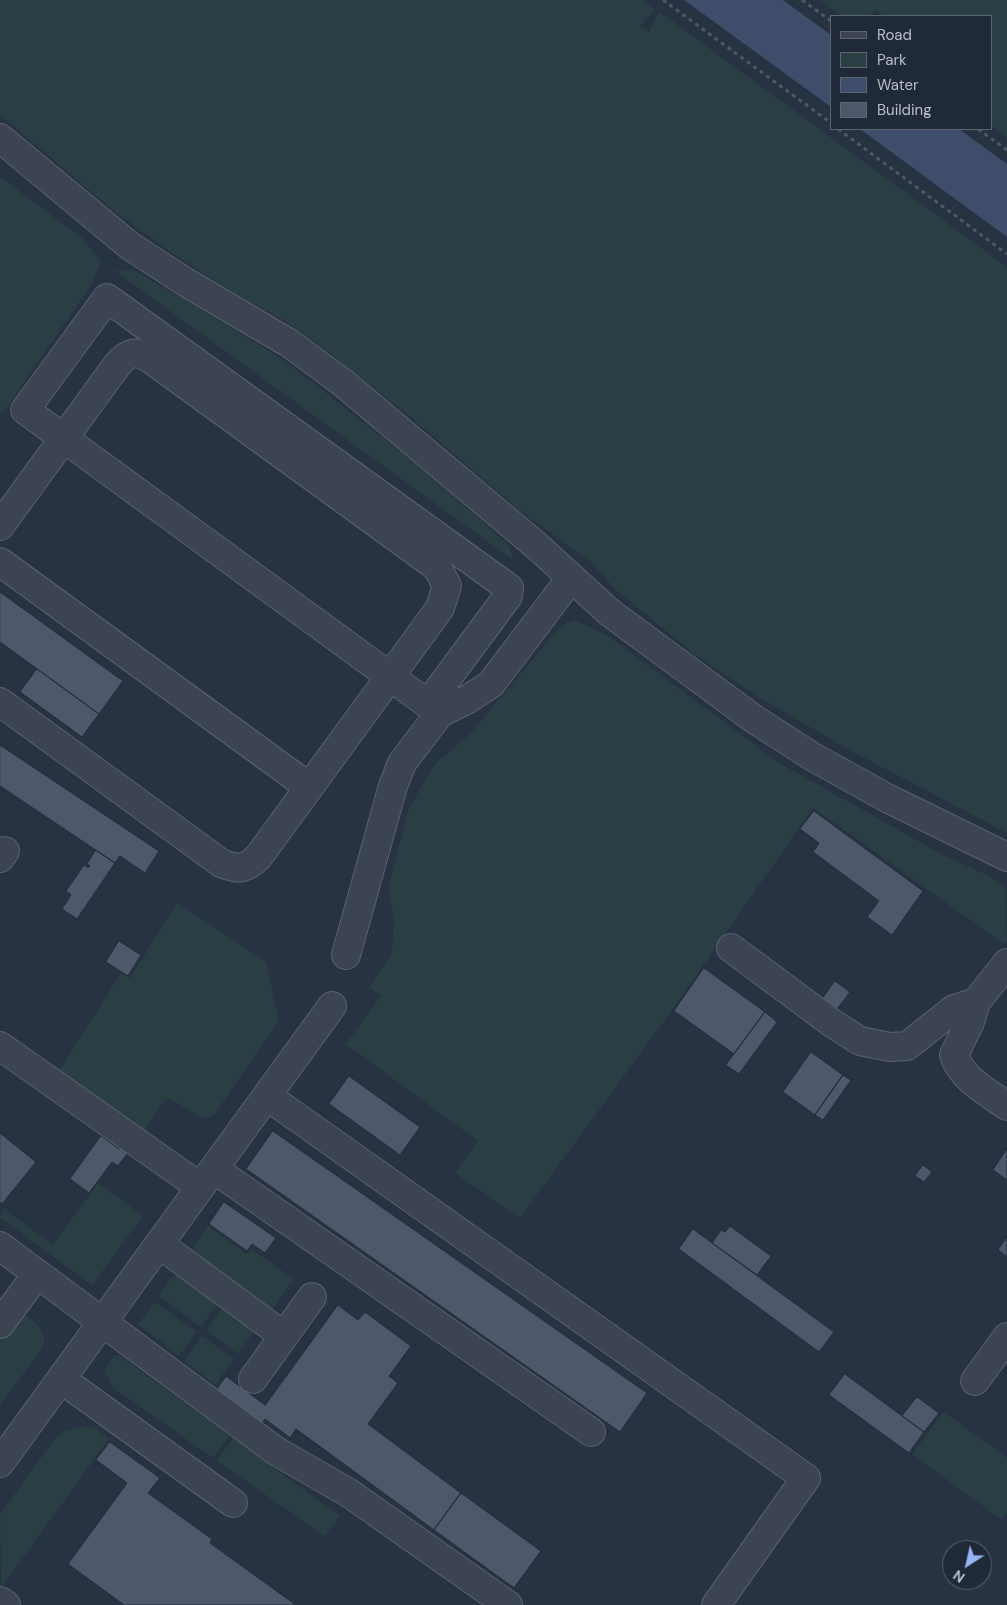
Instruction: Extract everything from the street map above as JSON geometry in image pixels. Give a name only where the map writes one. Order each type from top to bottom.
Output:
[{"type":"street","points":[[0,138],[79,206],[130,246],[187,283],[289,343],[342,382],[571,578],[608,612],[754,719],[813,758],[887,798],[1007,856]]},
{"type":"street","points":[[346,955],[402,763],[434,708],[508,596],[509,588],[107,298],[25,410],[434,708]]},
{"type":"street","points":[[0,526],[125,356],[134,352],[143,354],[429,561],[437,567],[444,577],[447,586],[440,608],[251,865],[242,869],[232,868],[220,863],[0,702]]},
{"type":"street","points":[[0,562],[309,787]]},
{"type":"street","points":[[434,708],[468,699],[491,684],[571,578]]},
{"type":"street","points":[[732,948],[832,1023],[860,1041],[890,1047],[907,1046],[954,1009],[976,1002]]},
{"type":"street","points":[[954,1055],[970,1022],[976,1002],[1007,963]]},
{"type":"street","points":[[2,1456],[61,1379],[332,1006]]},
{"type":"street","points":[[920,1036],[954,1055],[958,1065],[974,1082],[1007,1106]]},
{"type":"street","points":[[0,1046],[207,1178],[591,1432]]},
{"type":"street","points":[[267,1096],[806,1478],[716,1605]]},
{"type":"street","points":[[159,1244],[284,1336]]},
{"type":"street","points":[[0,1246],[276,1451],[349,1492],[508,1605]]},
{"type":"street","points":[[0,1324],[37,1274]]},
{"type":"street","points":[[253,1379],[312,1297]]},
{"type":"street","points":[[975,1381],[1007,1336]]},
{"type":"street","points":[[61,1379],[233,1503]]},
{"type":"street","points":[[0,1601],[6,1605]]},
{"type":"path","points":[[663,0],[830,122]]},
{"type":"path","points":[[802,0],[830,20]]},
{"type":"path","points":[[839,130],[1007,254]]},
{"type":"path","points":[[979,130],[1007,150]]},
{"type":"green space","points":[[0,0],[642,0],[655,9],[640,26],[649,32],[659,12],[1007,267],[1007,833],[855,753],[770,704],[696,656],[614,588],[591,562],[519,510],[413,419],[335,357],[282,319],[235,294],[169,251],[115,212],[0,115]]},
{"type":"green space","points":[[820,0],[1007,0],[1007,138],[992,126],[992,15],[882,15],[875,10],[871,15],[841,15]]},
{"type":"green space","points":[[0,177],[84,240],[101,261],[92,284],[3,413],[0,411]]},
{"type":"green space","points":[[132,269],[283,360],[416,464],[491,529],[510,547],[513,560],[115,271]]},
{"type":"green space","points":[[575,620],[610,637],[779,763],[945,856],[983,873],[1006,887],[1007,940],[1004,944],[813,808],[673,1009],[520,1218],[455,1173],[478,1141],[346,1044],[381,996],[369,987],[392,953],[394,918],[388,889],[409,808],[434,765],[470,734],[561,626]]},
{"type":"green space","points":[[177,903],[266,962],[279,1021],[214,1115],[204,1119],[169,1098],[164,1100],[145,1130],[59,1071],[121,973],[130,978]]},
{"type":"green space","points":[[98,1183],[143,1216],[92,1285],[0,1217],[3,1208],[53,1245]]},
{"type":"green space","points":[[208,1226],[247,1254],[251,1249],[294,1279],[273,1308],[268,1309],[196,1256],[192,1248]]},
{"type":"green space","points":[[182,1275],[219,1301],[201,1327],[159,1296],[172,1277]]},
{"type":"green space","points":[[155,1302],[197,1332],[179,1356],[138,1324]]},
{"type":"green space","points":[[224,1306],[256,1329],[238,1354],[206,1330]]},
{"type":"green space","points":[[20,1312],[34,1322],[41,1330],[44,1345],[0,1406],[0,1340]]},
{"type":"green space","points":[[202,1336],[234,1359],[215,1385],[184,1361]]},
{"type":"green space","points":[[119,1355],[230,1436],[213,1458],[112,1387],[104,1370],[114,1356]]},
{"type":"green space","points":[[944,1412],[1007,1458],[1007,1513],[1002,1520],[912,1454]]},
{"type":"green space","points":[[87,1426],[95,1428],[109,1439],[1,1588],[0,1514],[57,1436],[67,1430]]},
{"type":"green space","points":[[233,1438],[340,1516],[325,1536],[217,1461]]},
{"type":"water","points":[[684,0],[783,0],[830,34],[830,106]]},
{"type":"water","points":[[861,130],[960,130],[1007,164],[1007,237]]},
{"type":"building","points":[[0,592],[123,681],[99,714],[0,642]]},
{"type":"building","points":[[37,669],[99,714],[82,737],[20,692]]},
{"type":"building","points":[[0,745],[159,851],[145,873],[120,856],[115,863],[0,786]]},
{"type":"building","points":[[814,811],[923,891],[892,935],[867,917],[879,901],[813,852],[819,843],[800,829]]},
{"type":"building","points":[[96,850],[115,863],[77,919],[62,909],[71,895],[66,891],[84,865],[88,868],[90,866],[87,864]]},
{"type":"building","points":[[119,941],[141,955],[128,976],[106,962]]},
{"type":"building","points":[[704,968],[765,1012],[734,1054],[674,1011]]},
{"type":"building","points":[[835,981],[850,992],[835,1012],[820,1002]]},
{"type":"building","points":[[765,1012],[777,1022],[739,1074],[726,1065]]},
{"type":"building","points":[[811,1052],[843,1075],[815,1115],[783,1092]]},
{"type":"building","points":[[843,1075],[851,1080],[823,1120],[815,1115]]},
{"type":"building","points":[[349,1076],[420,1127],[400,1155],[329,1104]]},
{"type":"building","points":[[273,1131],[647,1393],[620,1432],[246,1169]]},
{"type":"building","points":[[0,1133],[36,1162],[2,1204],[0,1202]]},
{"type":"building","points":[[101,1136],[119,1149],[123,1144],[130,1150],[118,1166],[112,1162],[89,1193],[70,1179]]},
{"type":"building","points":[[1007,1149],[1007,1180],[993,1170]]},
{"type":"building","points":[[923,1165],[932,1172],[924,1182],[915,1176]]},
{"type":"building","points":[[224,1202],[276,1238],[265,1253],[252,1244],[247,1251],[209,1224]]},
{"type":"building","points":[[730,1226],[771,1256],[757,1275],[712,1243],[721,1230],[725,1232]]},
{"type":"building","points":[[693,1229],[834,1332],[819,1352],[679,1249]]},
{"type":"building","points":[[1007,1237],[1007,1257],[998,1250]]},
{"type":"building","points":[[338,1305],[358,1320],[365,1312],[411,1346],[389,1376],[398,1383],[368,1424],[461,1493],[434,1530],[296,1429],[290,1438],[265,1419],[262,1423],[216,1390],[226,1376],[265,1405]]},
{"type":"building","points":[[845,1374],[924,1432],[909,1453],[829,1395]]},
{"type":"building","points":[[917,1397],[939,1413],[924,1432],[902,1416]]},
{"type":"building","points":[[110,1442],[160,1478],[148,1493],[212,1539],[210,1543],[296,1605],[124,1605],[68,1564],[127,1483],[96,1460]]},
{"type":"building","points":[[461,1493],[541,1551],[514,1588],[434,1530]]}]
